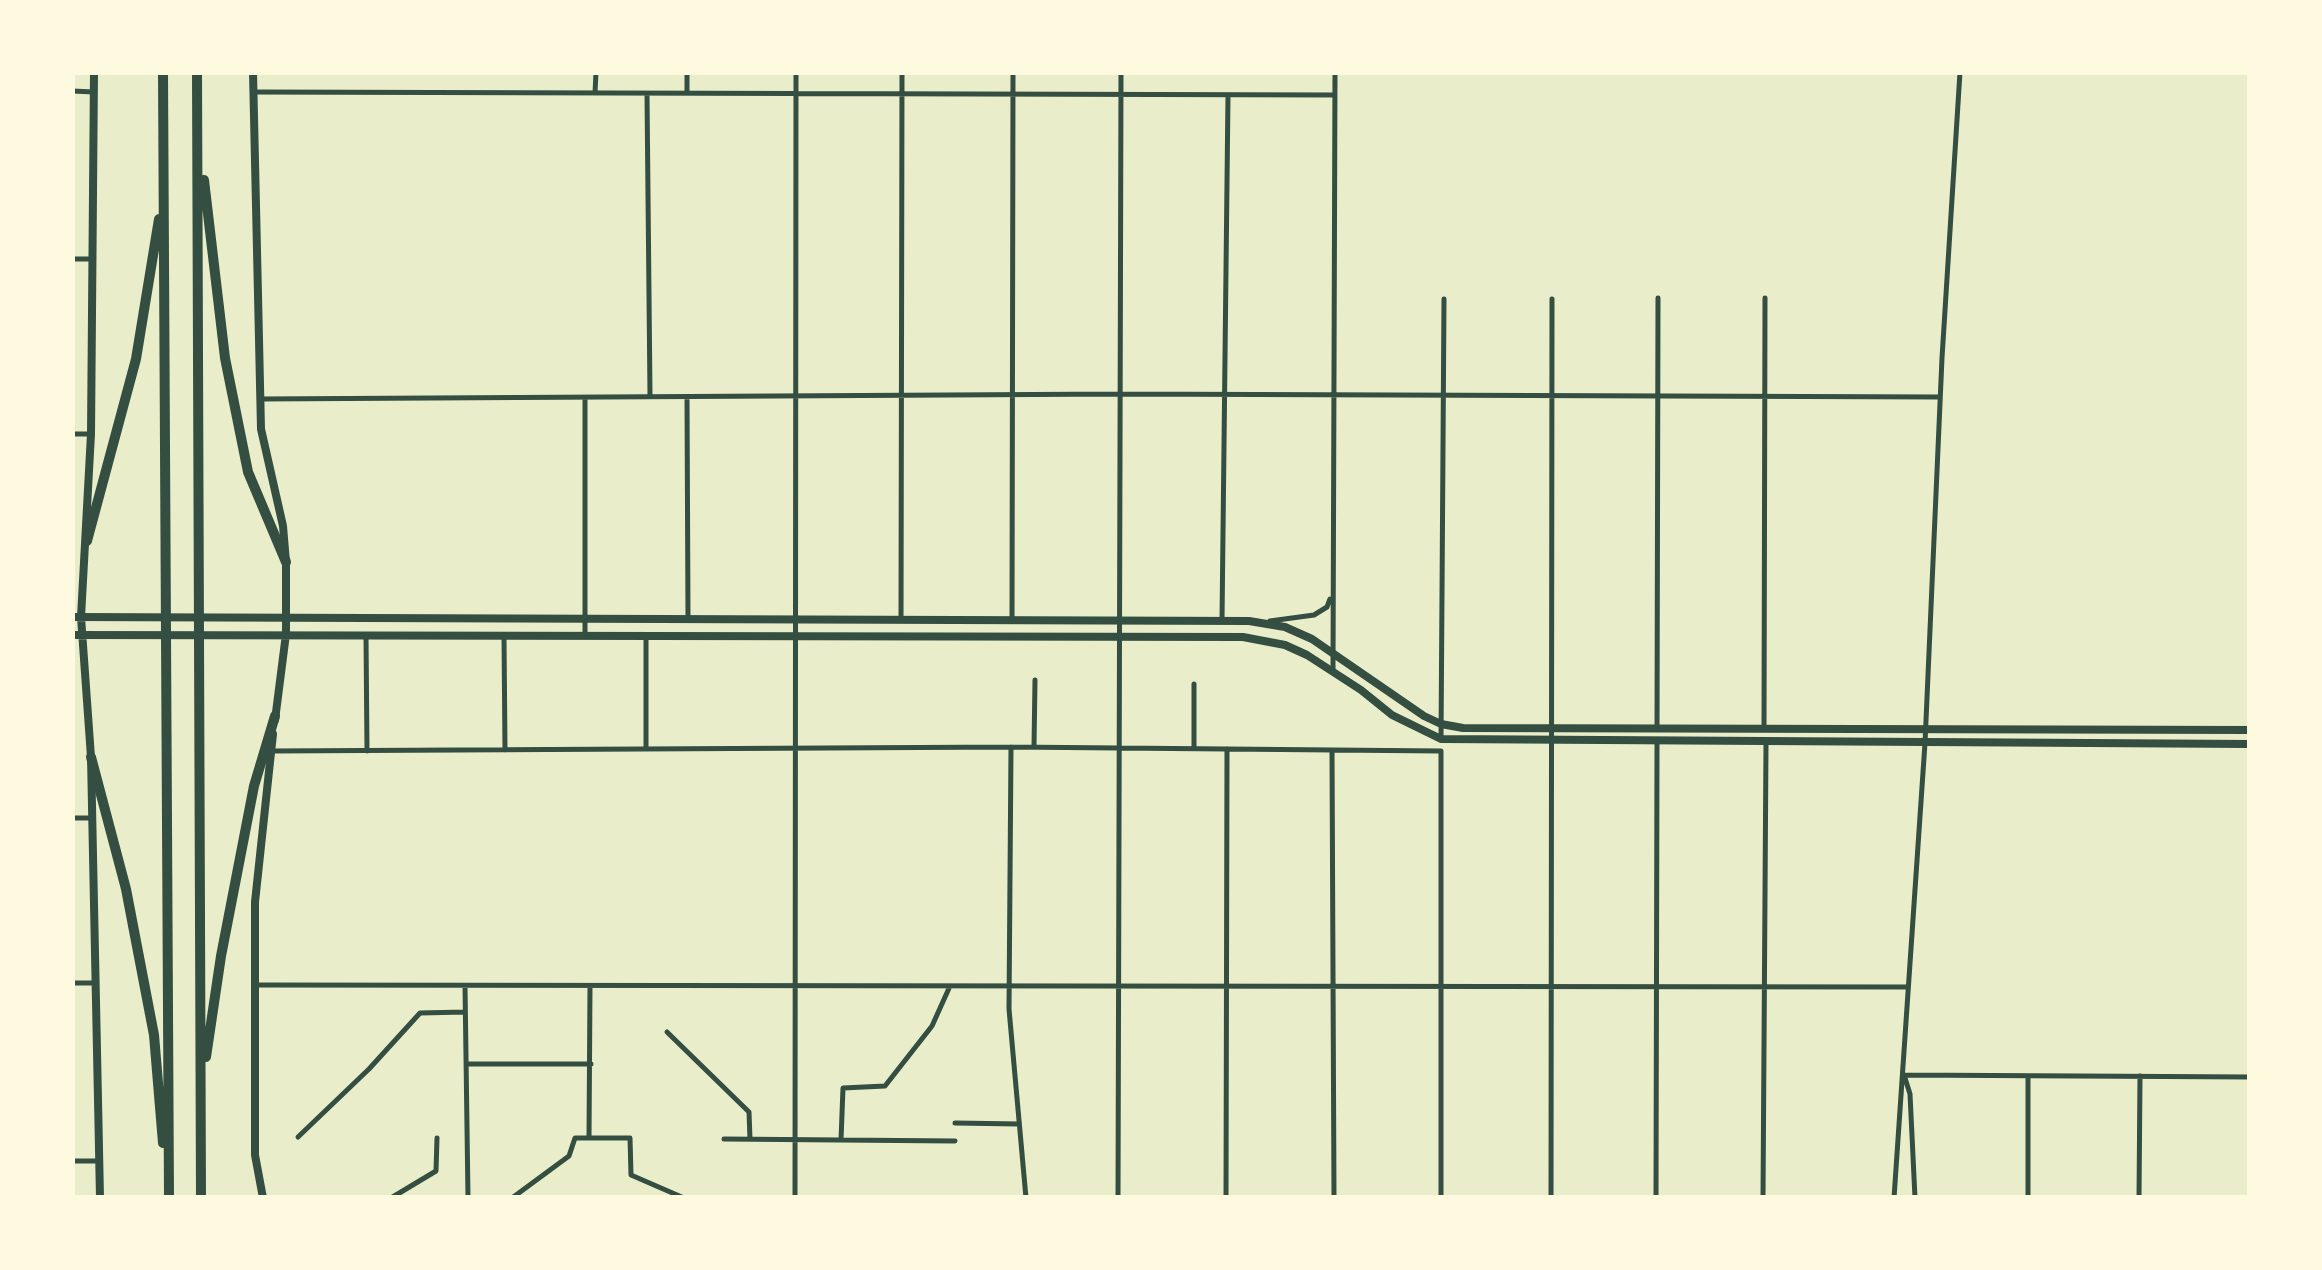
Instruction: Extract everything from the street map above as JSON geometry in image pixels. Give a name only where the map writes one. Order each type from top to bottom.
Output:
[{"type":"highway","points":[[163,72],[169,659],[168,1198]]},
{"type":"highway","points":[[197,72],[201,1198]]},
{"type":"highway","points":[[198,129],[224,358],[248,472],[286,562]]},
{"type":"highway","points":[[87,541],[136,359],[164,178]]},
{"type":"highway","points":[[200,1103],[215,994],[254,786],[275,716]]},
{"type":"highway","points":[[91,756],[126,889],[154,1035],[168,1198]]},
{"type":"main road","points":[[94,72],[87,541],[77,635],[91,756],[100,1198]]},
{"type":"main road","points":[[253,72],[261,429],[283,526],[286,562],[286,634],[255,902],[255,1155],[263,1198]]},
{"type":"main road","points":[[77,618],[1263,622],[1312,639],[1396,698],[1442,724],[1464,728],[2250,730]]},
{"type":"main road","points":[[477,618],[477,634]]},
{"type":"main road","points":[[77,635],[1260,638],[1285,645],[1333,670],[1392,714],[1441,740],[2250,744]]},
{"type":"street","points":[[596,72],[596,93]]},
{"type":"street","points":[[686,72],[686,93]]},
{"type":"street","points":[[795,1198],[796,72]]},
{"type":"street","points":[[901,620],[902,72]]},
{"type":"street","points":[[1012,621],[1013,72]]},
{"type":"street","points":[[1118,1198],[1120,72]]},
{"type":"street","points":[[1333,670],[1335,72]]},
{"type":"street","points":[[1894,1198],[1926,730],[1940,397],[1960,72]]},
{"type":"street","points":[[72,92],[94,92]]},
{"type":"street","points":[[254,92],[1335,95]]},
{"type":"street","points":[[647,93],[650,396]]},
{"type":"street","points":[[1222,620],[1228,95]]},
{"type":"street","points":[[72,260],[92,259]]},
{"type":"street","points":[[1441,1198],[1444,298]]},
{"type":"street","points":[[1551,1198],[1552,298]]},
{"type":"street","points":[[1656,729],[1658,298]]},
{"type":"street","points":[[1764,729],[1765,298]]},
{"type":"street","points":[[260,400],[1119,394],[1940,397]]},
{"type":"street","points":[[687,396],[688,619]]},
{"type":"street","points":[[585,398],[585,634]]},
{"type":"street","points":[[72,434],[90,434]]},
{"type":"street","points":[[1263,622],[1314,615],[1327,607],[1333,591]]},
{"type":"street","points":[[366,634],[367,751]]},
{"type":"street","points":[[504,634],[505,750]]},
{"type":"street","points":[[646,634],[646,749]]},
{"type":"street","points":[[1034,747],[1035,680]]},
{"type":"street","points":[[1194,684],[1194,748]]},
{"type":"street","points":[[1656,742],[1656,1198]]},
{"type":"street","points":[[1764,1198],[1766,743]]},
{"type":"street","points":[[1011,747],[1009,986],[1026,1198]]},
{"type":"street","points":[[272,750],[1034,747],[1441,751]]},
{"type":"street","points":[[1226,1198],[1227,749]]},
{"type":"street","points":[[1332,750],[1334,1198]]},
{"type":"street","points":[[72,818],[92,818]]},
{"type":"street","points":[[72,983],[96,983]]},
{"type":"street","points":[[255,986],[1908,987]]},
{"type":"street","points":[[465,986],[468,1198]]},
{"type":"street","points":[[589,1138],[590,986]]},
{"type":"street","points":[[841,1140],[843,1088],[884,1086],[932,1026],[950,986]]},
{"type":"street","points":[[298,1137],[420,1013],[466,1012]]},
{"type":"street","points":[[667,1032],[749,1112],[750,1139]]},
{"type":"street","points":[[466,1064],[591,1064]]},
{"type":"street","points":[[1904,1075],[2250,1077]]},
{"type":"street","points":[[1904,1075],[1910,1094],[1915,1198]]},
{"type":"street","points":[[2028,1076],[2028,1198]]},
{"type":"street","points":[[2139,1198],[2140,1076]]},
{"type":"street","points":[[955,1123],[1019,1124]]},
{"type":"street","points":[[391,1198],[436,1171],[436,1138]]},
{"type":"street","points":[[512,1198],[569,1156],[575,1138],[630,1138],[630,1175],[684,1198]]},
{"type":"street","points":[[724,1139],[955,1141]]},
{"type":"street","points":[[72,1160],[100,1160]]}]
